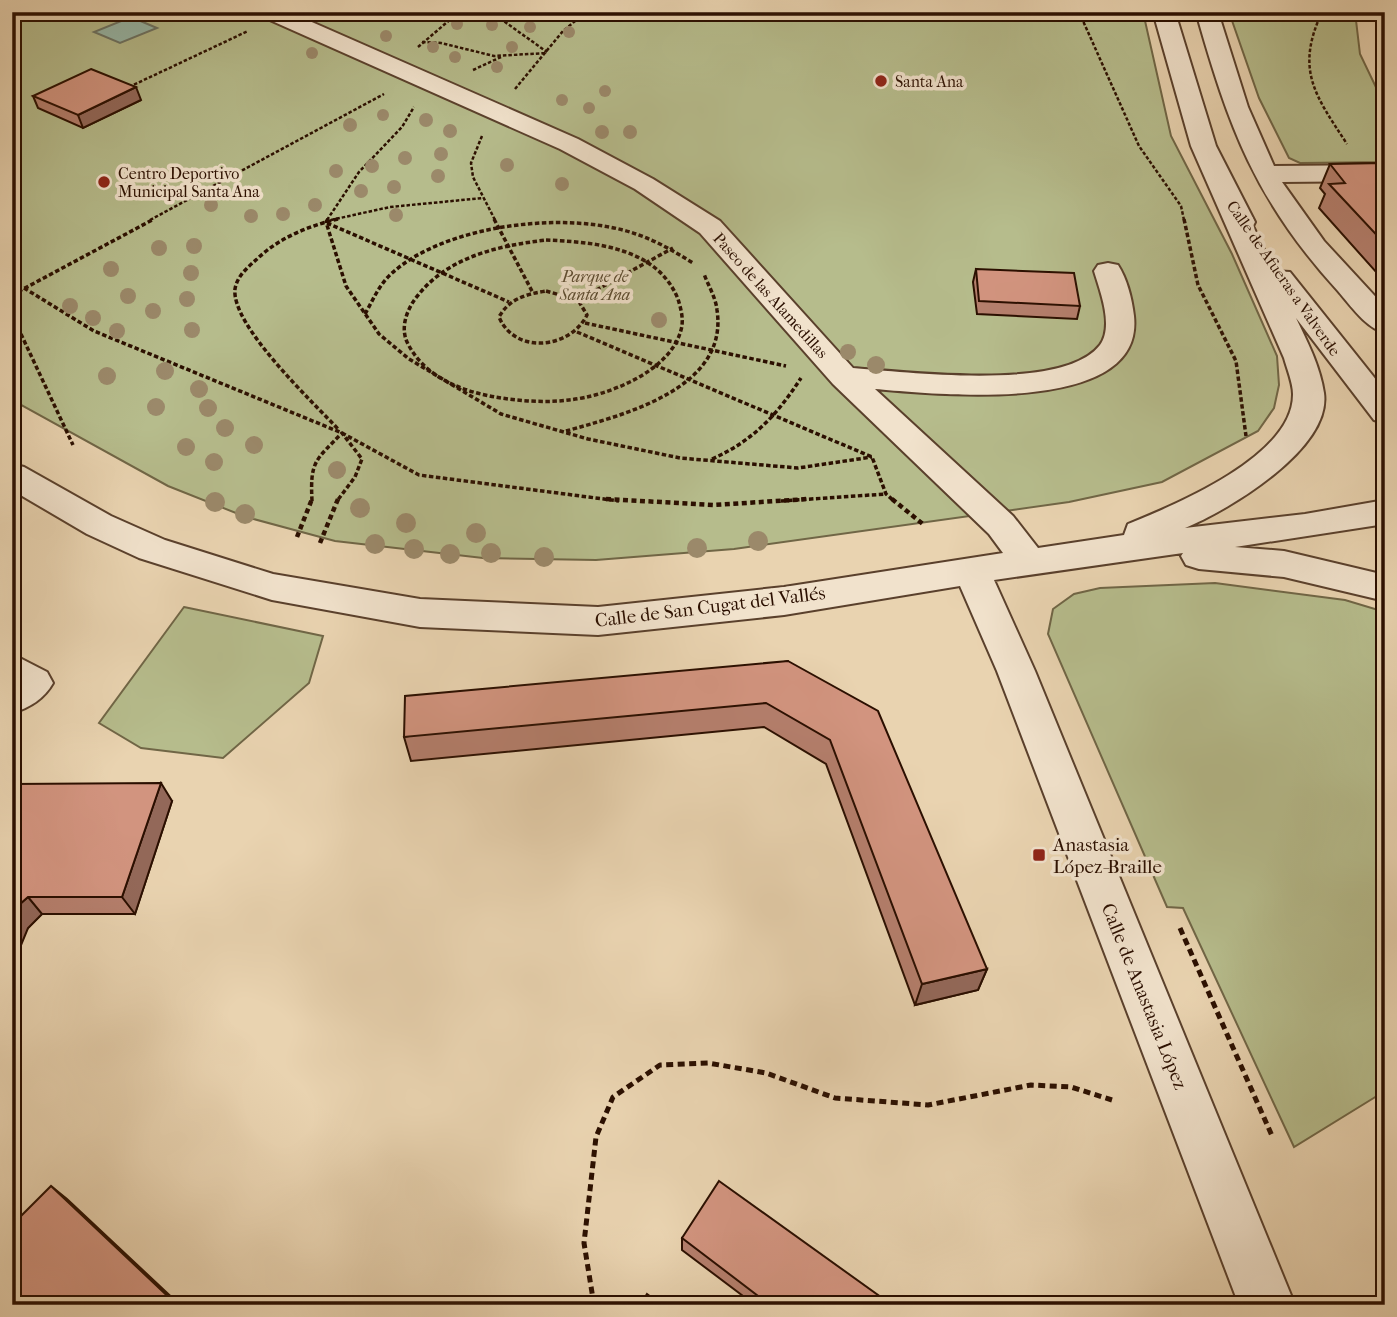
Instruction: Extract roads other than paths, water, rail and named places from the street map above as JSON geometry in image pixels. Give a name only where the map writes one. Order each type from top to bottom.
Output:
[{"type":"street","name":"Calle de Afueras a Valverde","points":[[1164,12],[1193,127],[1228,201],[1273,268],[1385,412]]},
{"type":"street","points":[[1207,12],[1242,119],[1265,174],[1304,234],[1335,273],[1385,324]]},
{"type":"street","name":"Paseo de las Alamedillas","points":[[276,15],[438,86],[490,121],[569,144],[645,184],[710,227],[844,376],[1001,525],[1029,562]]},
{"type":"street","points":[[1265,174],[1385,173]]},
{"type":"street","name":"Calle de San Cugat del Vallés","points":[[1096,551],[1203,507],[1279,454],[1300,428],[1309,395],[1299,358],[1228,201]]},
{"type":"street","points":[[844,376],[1007,385],[1059,379],[1092,368],[1113,350],[1120,332],[1120,313],[1108,271]]},
{"type":"street","name":"Calle de San Cugat del Vallés","points":[[12,475],[99,525],[152,549],[213,570],[308,595],[420,613],[598,621],[784,601],[1096,551],[1305,526],[1385,512]]},
{"type":"street","name":"Calle de San Cugat del Vallés","points":[[1096,551],[1229,557],[1338,574],[1385,588]]},
{"type":"street","name":"Calle de Anastasia López","points":[[972,572],[1016,671],[1267,1305]]},
{"type":"street","points":[[12,668],[33,683],[12,698]]},
{"type":"place","name":"Santa Ana","points":[[881,81]]},
{"type":"place","name":"Centro Deportivo Municipal Santa Ana","points":[[104,182]]},
{"type":"place","name":"Anastasia López-Braille","points":[[1039,855]]},
{"type":"park label","name":"Parque de Santa Ana","points":[[595,285]]}]
